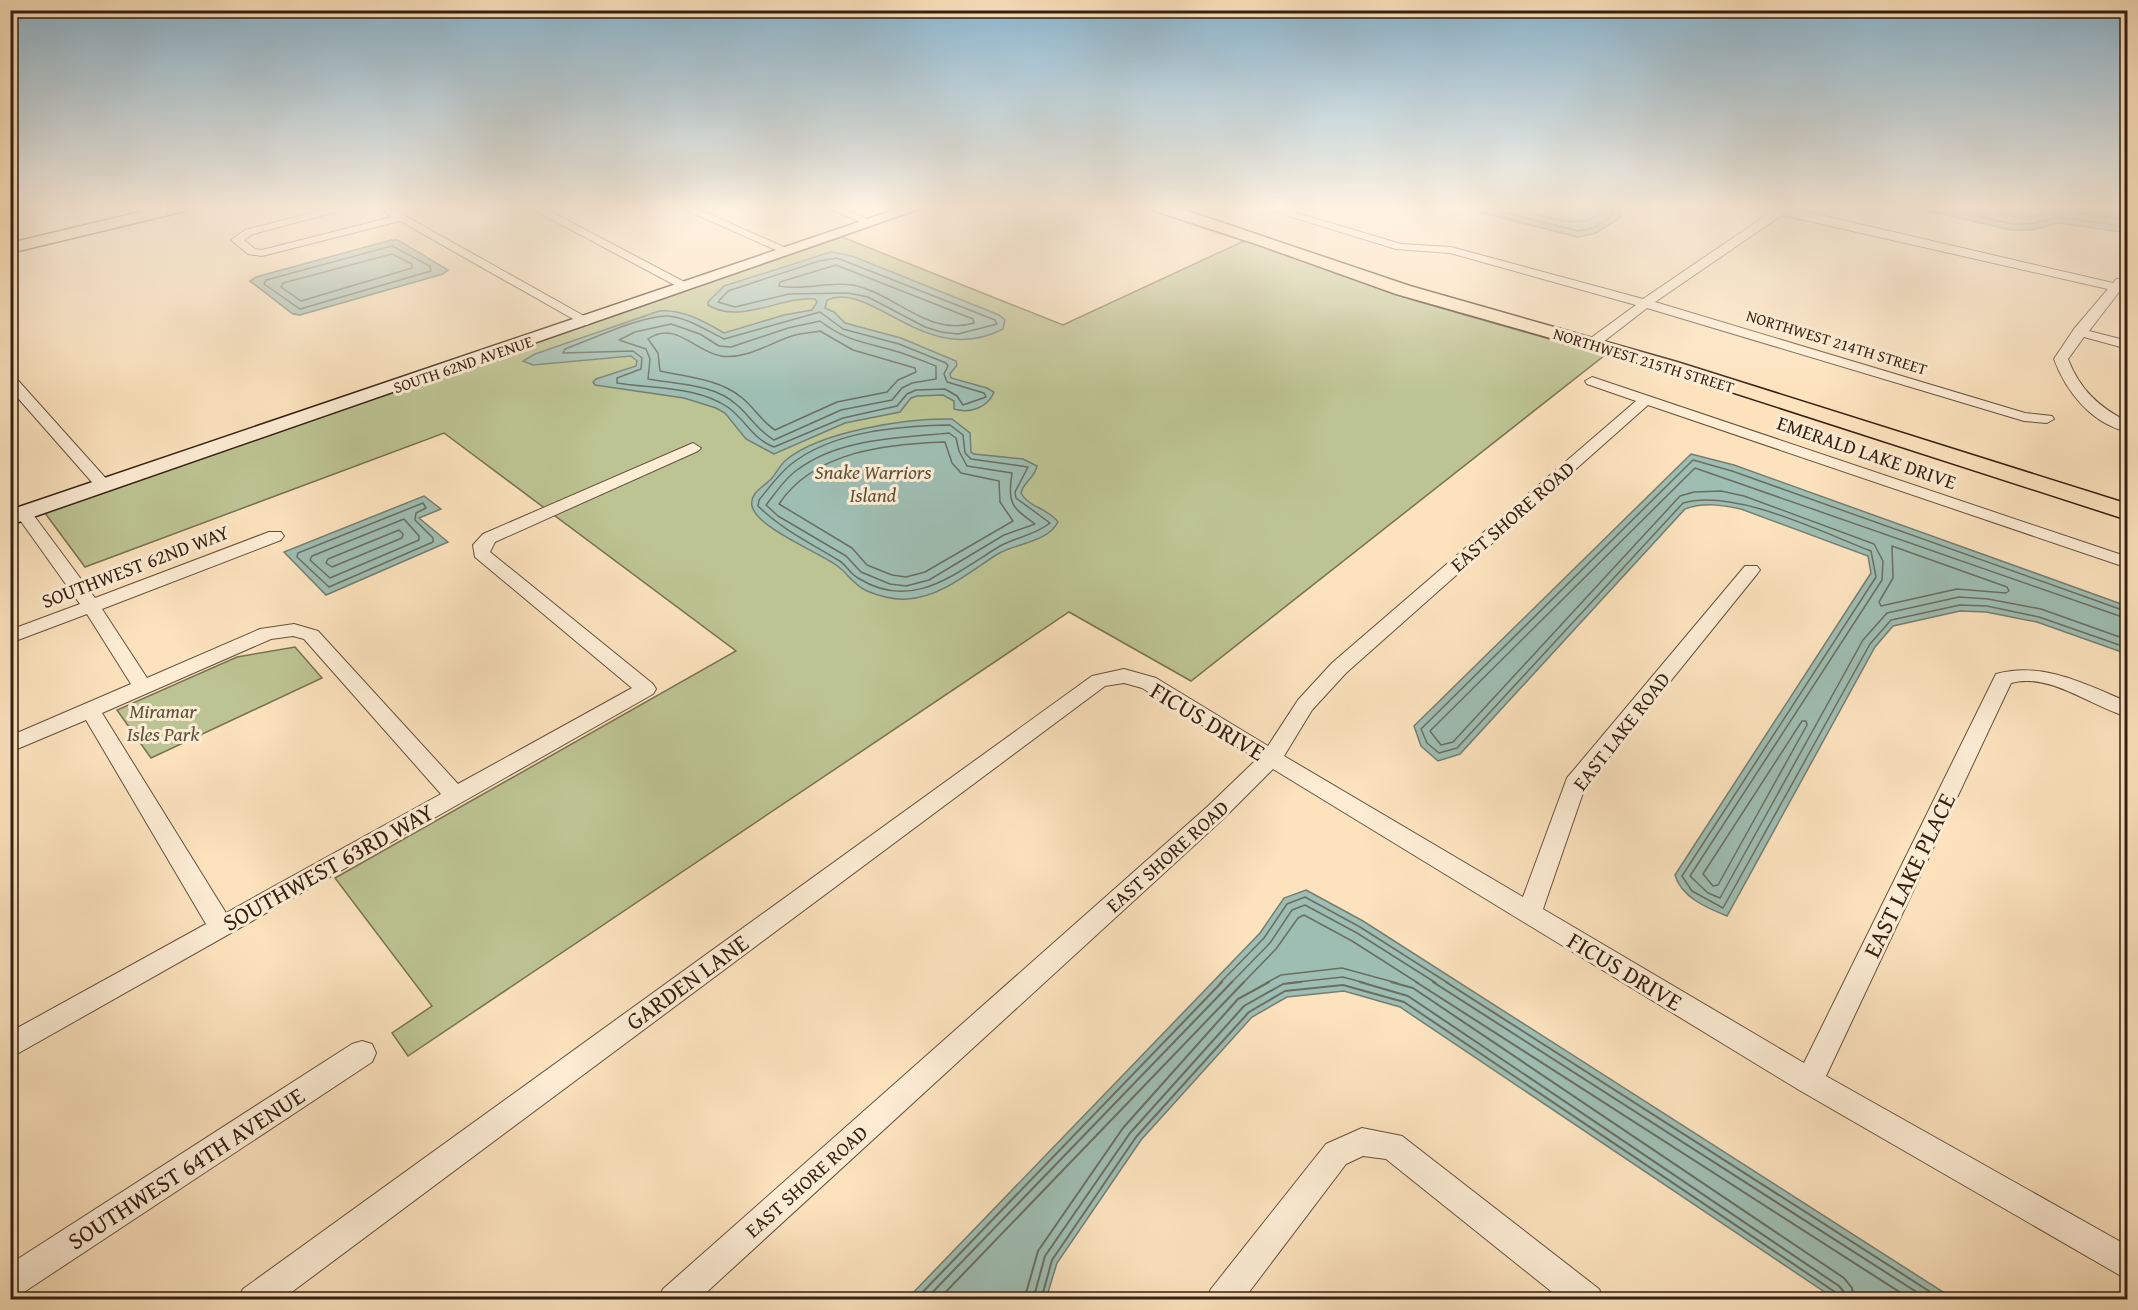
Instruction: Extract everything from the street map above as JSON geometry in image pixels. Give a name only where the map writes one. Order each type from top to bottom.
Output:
[{"type":"main road","name":"NORTHWEST 215TH STREET","points":[[1344,269],[1402,290],[1597,340],[2127,513]]},
{"type":"main road","name":"NORTHWEST 215TH STREET","points":[[1370,269],[1423,288],[2127,502]]},
{"type":"street","points":[[493,269],[587,321]]},
{"type":"street","points":[[656,269],[688,287]]},
{"type":"street","name":"SOUTH 62ND AVENUE","points":[[17,515],[740,269]]},
{"type":"street","name":"NORTHWEST 214TH STREET","points":[[1521,269],[1644,303],[2024,417],[2047,419]]},
{"type":"street","points":[[1597,340],[1644,303],[1695,269]]},
{"type":"street","points":[[2048,269],[2123,286]]},
{"type":"street","points":[[2052,269],[2123,286]]},
{"type":"street","points":[[2123,286],[2081,330],[2061,359],[2074,390],[2104,416],[2127,428]]},
{"type":"street","points":[[2081,330],[2127,339]]},
{"type":"street","points":[[2081,330],[2127,345]]},
{"type":"street","points":[[10,380],[104,486]]},
{"type":"street","name":"EMERALD LAKE DRIVE","points":[[1592,381],[2127,563]]},
{"type":"street","name":"EAST SHORE ROAD","points":[[674,1299],[1215,813],[1270,758],[1305,705],[1339,668],[1645,400]]},
{"type":"street","name":"SOUTHWEST 63RD WAY","points":[[10,1046],[646,689],[481,553],[482,545],[489,538],[693,448]]},
{"type":"street","points":[[17,515],[92,606],[143,687]]},
{"type":"street","name":"SOUTHWEST 62ND WAY","points":[[10,637],[275,536]]},
{"type":"street","name":"EAST LAKE ROAD","points":[[1529,913],[1575,784],[1751,570]]},
{"type":"street","points":[[10,745],[267,633],[294,630],[311,635],[455,795]]},
{"type":"street","name":"EAST LAKE PLACE","points":[[1809,1081],[2003,679],[2013,673],[2038,675],[2127,710]]},
{"type":"street","name":"FICUS DRIVE","points":[[1124,676],[1149,682],[1270,758],[1809,1081],[2127,1264]]},
{"type":"street","name":"GARDEN LANE","points":[[254,1299],[1099,681],[1124,676]]},
{"type":"street","points":[[90,710],[221,927]]},
{"type":"street","name":"SOUTHWEST 64TH AVENUE","points":[[10,1283],[362,1053]]},
{"type":"street","points":[[1222,1299],[1336,1154],[1362,1142],[1392,1146],[1588,1299]]},
{"type":"green space","name":"Snake Warriors Island","points":[[749,269],[923,269],[1063,325],[1183,269],[1327,269],[1413,300],[1605,355],[1191,681],[1069,612],[408,1056],[392,1033],[432,1006],[335,878],[736,651],[444,433],[85,567],[45,513]]},
{"type":"green space","name":"Miramar Isles Park","points":[[295,647],[322,678],[151,758],[117,710],[237,657]]},
{"type":"water","points":[[285,269],[448,270],[443,274],[300,315],[293,314],[250,281],[256,277]]},
{"type":"water","points":[[777,269],[885,269],[999,315],[1005,320],[1003,329],[975,338],[949,339],[925,332],[863,302],[844,297],[827,300],[825,308],[834,312],[845,323],[901,338],[956,361],[957,365],[950,374],[951,378],[994,392],[988,402],[967,411],[954,409],[954,401],[943,395],[917,396],[911,398],[900,412],[845,423],[774,454],[746,439],[725,413],[716,408],[684,398],[595,385],[593,382],[596,379],[636,366],[637,361],[631,356],[533,365],[523,361],[535,354],[659,311],[684,314],[701,320],[724,333],[784,315],[812,310],[817,302],[815,299],[802,299],[733,312],[708,305],[708,302],[724,286]]},
{"type":"water","points":[[952,419],[970,433],[971,452],[974,454],[1023,459],[1037,466],[1021,493],[1029,502],[1054,517],[1058,522],[1053,529],[1039,539],[996,555],[965,576],[931,594],[919,598],[902,599],[867,591],[857,585],[836,565],[764,522],[752,506],[755,494],[772,478],[784,462],[801,450],[821,441],[889,424]]},
{"type":"water","points":[[1691,454],[1734,465],[2127,606],[2127,654],[2037,622],[1986,612],[1960,611],[1893,626],[1875,647],[1727,916],[1711,909],[1689,896],[1678,883],[1675,875],[1871,573],[1868,556],[1741,509],[1706,505],[1685,509],[1460,754],[1438,761],[1421,746],[1414,726]]},
{"type":"water","points":[[424,496],[441,509],[419,518],[448,542],[326,595],[284,552]]},
{"type":"water","points":[[1306,890],[1363,921],[1954,1299],[1835,1299],[1400,1007],[1344,991],[1287,997],[1252,1017],[1141,1140],[1057,1263],[1046,1299],[907,1299],[1260,933],[1284,898]]}]
